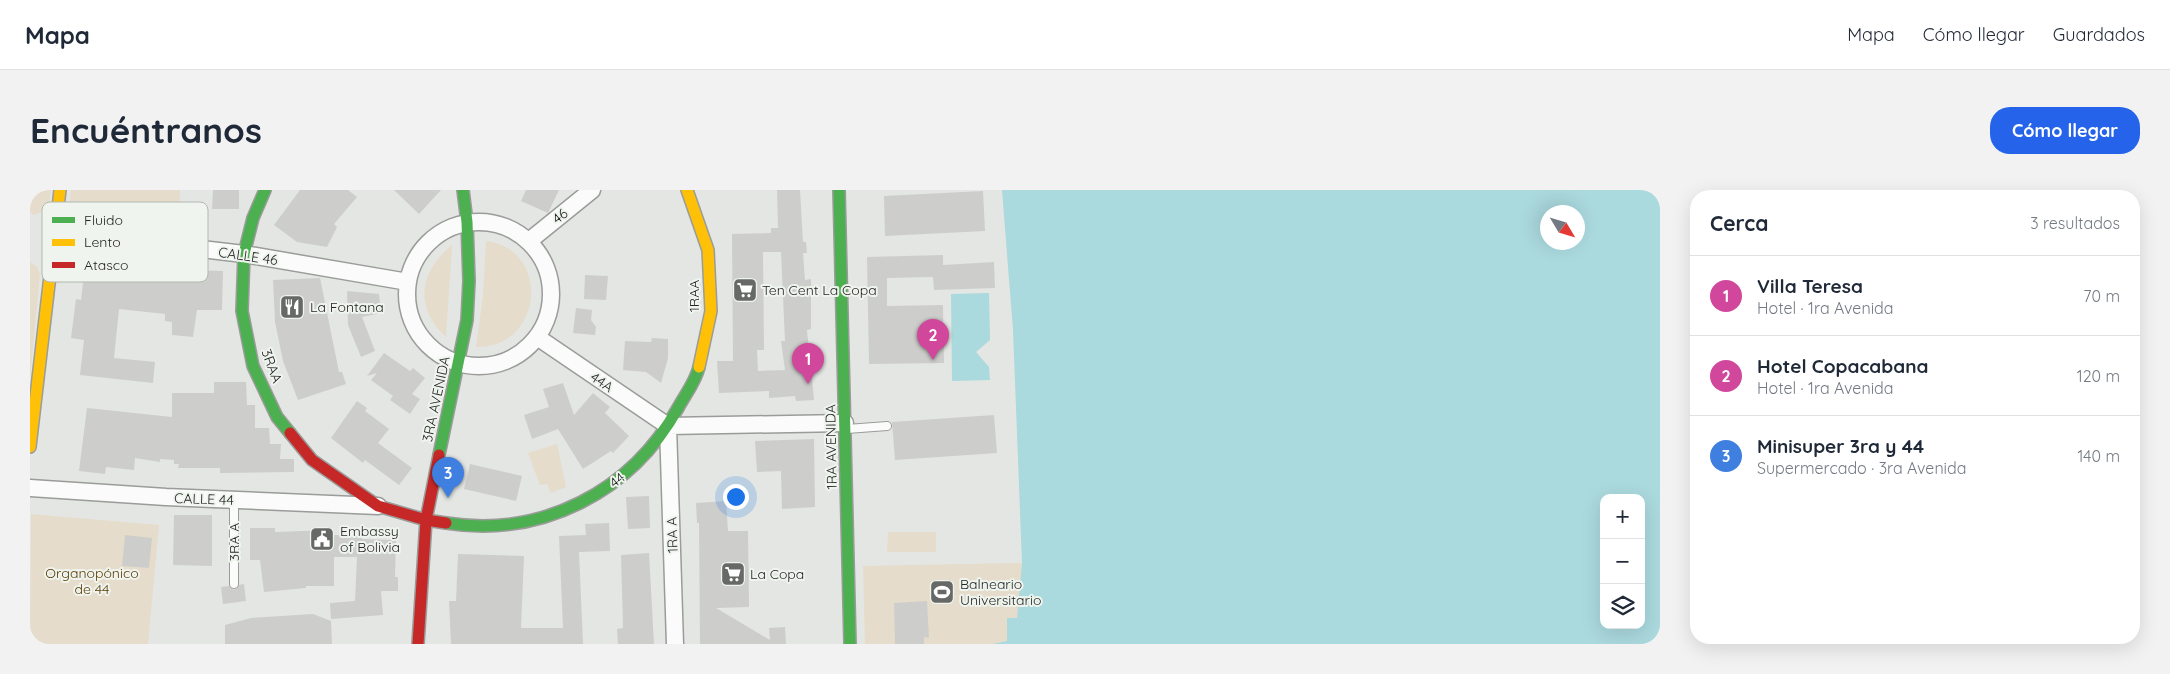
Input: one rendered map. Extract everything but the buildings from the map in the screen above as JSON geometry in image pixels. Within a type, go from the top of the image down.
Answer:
[{"type":"main road","name":"3RAA","points":[[265,190],[253,218],[244,254],[242,311],[253,366],[277,417],[312,460],[378,506]]},
{"type":"main road","name":"3RA AVENIDA","points":[[418,644],[426,520],[467,320],[469,281],[467,222],[463,190]]},
{"type":"main road","name":"1RAA","points":[[668,426],[698,372],[711,311],[708,250],[688,190]]},
{"type":"main road","name":"1RA AVENIDA","points":[[838,190],[850,644]]},
{"type":"main road","points":[[30,447],[50,282]]},
{"type":"main road","name":"44","points":[[378,506],[426,520],[471,527],[517,524],[562,512],[603,491],[639,462],[668,426]]},
{"type":"street","name":"46","points":[[529,241],[592,190]]},
{"type":"street","points":[[467,222],[497,224],[514,230],[529,241],[548,272],[551,291],[550,309],[544,327],[537,337],[519,355],[501,363],[482,367],[459,364],[445,359],[429,348],[417,332],[409,315],[406,296],[408,282],[416,259],[428,243],[443,232],[467,222]]},
{"type":"street","name":"CALLE 46","points":[[208,250],[244,254],[408,282]]},
{"type":"street","name":"44A","points":[[537,337],[668,426]]},
{"type":"street","points":[[668,426],[845,426]]},
{"type":"street","name":"1RA A","points":[[668,426],[675,644]]},
{"type":"street","name":"CALLE 44","points":[[30,488],[378,506]]},
{"type":"lane","points":[[845,426],[887,426]]},
{"type":"lane","name":"3RA A","points":[[234,500],[234,584]]},
{"type":"green space","points":[[30,190],[51,190],[50,202],[42,202],[42,211],[34,215],[30,212]]},
{"type":"green space","points":[[71,190],[180,190],[180,202],[70,202]]},
{"type":"green space","points":[[486,241],[507,248],[522,261],[530,279],[531,298],[526,316],[515,332],[498,343],[476,347],[483,296]]},
{"type":"green space","points":[[452,245],[446,337],[435,326],[429,314],[425,302],[425,290],[427,278],[433,266]]},
{"type":"green space","points":[[30,262],[37,267],[40,274],[30,378]]},
{"type":"green space","points":[[557,444],[566,487],[551,493],[547,484],[540,485],[528,453]]},
{"type":"green space","name":"Organopónico de 44","points":[[31,514],[159,525],[148,644],[30,644]]},
{"type":"green space","points":[[888,532],[936,532],[936,552],[887,552]]},
{"type":"green space","name":"Balneario Universitario","points":[[1022,563],[1017,618],[1048,644],[865,644],[863,566]]},
{"type":"water","points":[[1002,190],[1660,190],[1660,644],[993,644],[1007,641],[1007,618],[1017,618],[1022,563],[1013,330]]},
{"type":"water","points":[[989,293],[990,340],[976,352],[989,367],[990,380],[952,381],[951,294]]},
{"type":"traffic: fast","points":[[265,190],[253,218],[244,254],[242,311],[253,366],[277,417],[290,433]]},
{"type":"traffic: fast","points":[[439,455],[467,320],[469,281],[467,222],[463,190]]},
{"type":"traffic: fast","points":[[839,190],[850,644]]},
{"type":"traffic: fast","points":[[446,523],[482,526],[516,523],[549,515],[580,503],[609,485],[635,464],[658,438],[690,388],[699,367]]},
{"type":"traffic: slow","points":[[59,202],[60,190]]},
{"type":"traffic: slow","points":[[687,190],[708,250],[711,311],[699,367]]},
{"type":"traffic: slow","points":[[30,447],[49,282]]},
{"type":"traffic: jam","points":[[290,433],[312,460],[378,506],[426,520],[446,523]]},
{"type":"traffic: jam","points":[[418,644],[426,520],[439,455]]},
{"type":"place","name":"Ten Cent La Copa","points":[[745,290]]},
{"type":"place","name":"La Fontana","points":[[292,307]]},
{"type":"place","name":"Hotel Copacabana","points":[[933,360]]},
{"type":"place","name":"Villa Teresa","points":[[808,384]]},
{"type":"place","name":"Minisuper 3ra y 44","points":[[448,498]]},
{"type":"place","name":"Embassy of Bolivia","points":[[322,539]]},
{"type":"place","name":"La Copa","points":[[733,574]]},
{"type":"place","name":"Balneario Universitario","points":[[942,592]]}]
